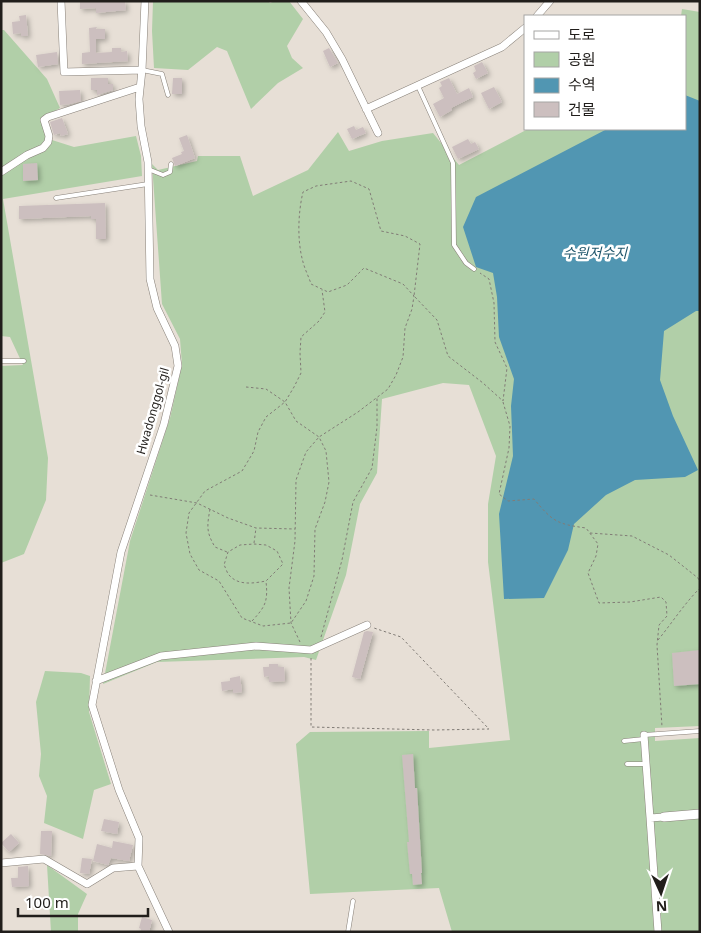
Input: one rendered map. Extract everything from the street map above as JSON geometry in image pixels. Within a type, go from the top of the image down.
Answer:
[{"type":"street","points":[[60,1],[64,72],[142,70]]},
{"type":"street","name":"Hwadonggol-gil","points":[[138,866],[140,838],[119,790],[92,706],[121,552],[164,424],[178,366],[175,346],[157,308],[150,279],[148,169],[138,99],[142,70],[145,1]]},
{"type":"street","points":[[301,1],[326,32],[342,59],[378,133]]},
{"type":"street","points":[[538,15],[550,1]]},
{"type":"street","points":[[366,108],[502,47],[524,29]]},
{"type":"street","points":[[1,172],[27,155],[43,148],[48,142],[49,136],[44,120],[48,117],[140,87]]},
{"type":"street","points":[[96,681],[161,656],[256,646],[311,649],[367,625]]},
{"type":"street","points":[[644,737],[658,932]]},
{"type":"street","points":[[650,818],[700,814]]},
{"type":"street","points":[[1,863],[44,860],[87,884],[114,868],[138,866],[169,932]]},
{"type":"lane","points":[[142,70],[162,74],[168,95]]},
{"type":"lane","points":[[418,86],[453,163],[454,245],[466,263],[474,269]]},
{"type":"lane","points":[[148,169],[163,175],[170,172],[171,164]]},
{"type":"lane","points":[[56,198],[148,184]]},
{"type":"lane","points":[[1,361],[24,361]]},
{"type":"lane","points":[[624,742],[662,733],[700,730]]},
{"type":"lane","points":[[627,764],[645,764]]},
{"type":"lane","points":[[348,932],[353,901]]},
{"type":"path","points":[[311,649],[291,623],[289,588],[296,529],[296,480],[306,452],[319,437],[358,412],[388,389],[396,375],[403,357],[405,328],[412,309],[414,296],[420,244],[405,236],[381,231],[370,189],[352,181],[316,186],[303,192],[299,209],[303,262],[311,284],[328,292],[348,285],[364,268],[403,284],[414,296],[437,320],[448,356],[503,401]]},
{"type":"path","points":[[474,269],[488,279],[494,303],[495,342],[507,368],[503,401],[510,426],[509,448],[499,494],[508,501],[534,499],[546,514],[562,524],[586,528],[590,532],[598,544],[596,556],[588,573],[599,603],[630,602],[661,597],[666,602],[667,616],[659,626],[658,640],[662,733]]},
{"type":"path","points":[[246,387],[266,389],[285,402],[296,421],[319,437],[326,451],[329,482],[325,502],[315,529],[314,576],[306,601],[291,623],[263,626],[242,618],[219,581],[200,570],[190,554],[186,533],[189,513],[205,491],[242,471],[254,451],[258,432],[266,417],[285,402],[301,373],[300,353],[302,337],[319,322],[325,312],[322,289]]},
{"type":"path","points":[[367,625],[401,636],[489,729],[434,730],[311,727],[311,649],[342,560],[353,502],[372,468],[377,426],[377,397]]},
{"type":"path","points":[[140,493],[197,503],[228,518],[256,528],[296,529]]},
{"type":"path","points":[[210,509],[207,526],[209,537],[215,547],[228,552]]},
{"type":"path","points":[[254,544],[256,528]]},
{"type":"path","points":[[590,532],[632,536],[668,555],[698,578],[700,583]]},
{"type":"path","points":[[254,544],[266,545],[277,551],[282,564],[266,581],[251,584],[240,582],[230,576],[224,565],[228,552],[240,545],[254,544]]},
{"type":"path","points":[[252,622],[263,608],[268,596],[266,581]]},
{"type":"path","points":[[658,640],[700,588]]},
{"type":"green space","points":[[153,1],[268,1],[270,3],[289,1],[303,19],[287,46],[292,58],[303,68],[278,83],[251,109],[227,51],[217,47],[188,70],[154,68]]},
{"type":"green space","points":[[682,9],[700,12],[700,726],[655,728],[655,741],[700,738],[700,932],[452,932],[439,888],[310,894],[296,744],[310,732],[429,731],[429,748],[510,740],[488,562],[488,504],[496,456],[469,385],[443,383],[382,399],[377,473],[360,504],[346,575],[316,660],[304,657],[157,662],[103,684],[130,541],[170,418],[182,365],[180,339],[162,304],[152,164],[158,170],[197,161],[198,156],[240,156],[253,196],[308,170],[338,132],[349,151],[382,141],[433,133],[459,165],[526,130],[686,130],[686,15],[681,15]]},
{"type":"green space","points":[[1,30],[4,30],[47,79],[60,108],[41,119],[52,140],[74,147],[136,136],[141,156],[142,176],[3,199],[48,458],[46,500],[24,554],[1,563],[1,366],[23,365],[10,337],[1,336]]},
{"type":"green space","points":[[45,671],[81,673],[90,676],[89,712],[111,784],[94,790],[83,839],[44,823],[47,796],[39,776],[41,754],[36,702]]},
{"type":"green space","points":[[47,865],[87,894],[78,914],[78,932],[51,932]]},
{"type":"water","name":"수원저수지","points":[[686,95],[700,101],[700,311],[696,311],[664,331],[660,380],[673,416],[698,470],[685,477],[635,480],[606,495],[574,524],[568,550],[544,598],[504,599],[499,514],[513,456],[511,406],[514,379],[499,337],[497,297],[493,273],[476,267],[463,227],[476,197],[605,130],[686,130]]},
{"type":"building","points":[[80,1],[125,1],[126,10],[96,13],[96,8],[80,9]]},
{"type":"building","points":[[26,15],[28,36],[21,36],[21,33],[13,34],[12,22],[20,21],[19,16]]},
{"type":"building","points":[[97,27],[96,29],[105,29],[105,39],[96,39],[96,53],[112,52],[112,48],[121,48],[121,52],[127,51],[128,61],[82,64],[82,53],[90,52],[89,28]]},
{"type":"building","points":[[329,48],[338,63],[330,67],[323,51]]},
{"type":"building","points":[[57,52],[58,64],[38,67],[36,55]]},
{"type":"building","points":[[482,62],[488,73],[476,79],[473,73],[476,71],[474,66]]},
{"type":"building","points":[[91,78],[108,78],[108,84],[113,84],[113,90],[97,95],[97,90],[91,90]]},
{"type":"building","points":[[173,78],[182,78],[182,94],[172,94]]},
{"type":"building","points":[[449,78],[457,94],[469,88],[473,97],[451,108],[452,110],[440,117],[433,104],[444,98],[439,88],[442,86],[440,82]]},
{"type":"building","points":[[494,87],[502,102],[489,109],[481,93]]},
{"type":"building","points":[[80,90],[81,101],[60,105],[59,91]]},
{"type":"building","points":[[62,118],[68,134],[61,136],[60,133],[54,135],[50,122]]},
{"type":"building","points":[[354,126],[356,130],[363,127],[366,133],[352,139],[347,129]]},
{"type":"building","points":[[187,135],[195,158],[175,166],[172,158],[182,154],[181,152],[184,151],[179,138]]},
{"type":"building","points":[[468,139],[471,144],[475,142],[479,149],[458,159],[452,147]]},
{"type":"building","points":[[37,163],[38,180],[23,181],[23,164]]},
{"type":"building","points":[[105,203],[106,239],[96,239],[96,219],[91,219],[91,216],[19,219],[19,206]]},
{"type":"building","points":[[364,632],[373,632],[360,679],[352,677]]},
{"type":"building","points":[[700,650],[700,684],[674,686],[672,653]]},
{"type":"building","points":[[269,664],[278,664],[278,667],[284,667],[285,681],[269,682],[269,676],[264,677],[263,667],[269,667]]},
{"type":"building","points":[[240,676],[242,692],[233,693],[233,689],[222,691],[221,682],[230,681],[230,678]]},
{"type":"building","points":[[413,754],[415,788],[417,788],[422,884],[413,885],[407,842],[409,842],[402,755]]},
{"type":"building","points":[[104,819],[119,822],[117,834],[101,831]]},
{"type":"building","points":[[41,831],[52,831],[51,856],[40,854]]},
{"type":"building","points":[[11,834],[19,843],[9,852],[1,843]]},
{"type":"building","points":[[113,841],[133,845],[129,861],[111,858],[108,865],[93,861],[97,844],[112,848]]},
{"type":"building","points":[[82,858],[92,859],[89,874],[80,873]]},
{"type":"building","points":[[28,866],[29,886],[12,887],[11,878],[18,878],[18,867]]},
{"type":"building","points":[[142,917],[152,920],[149,932],[140,932],[141,929],[139,928]]}]
